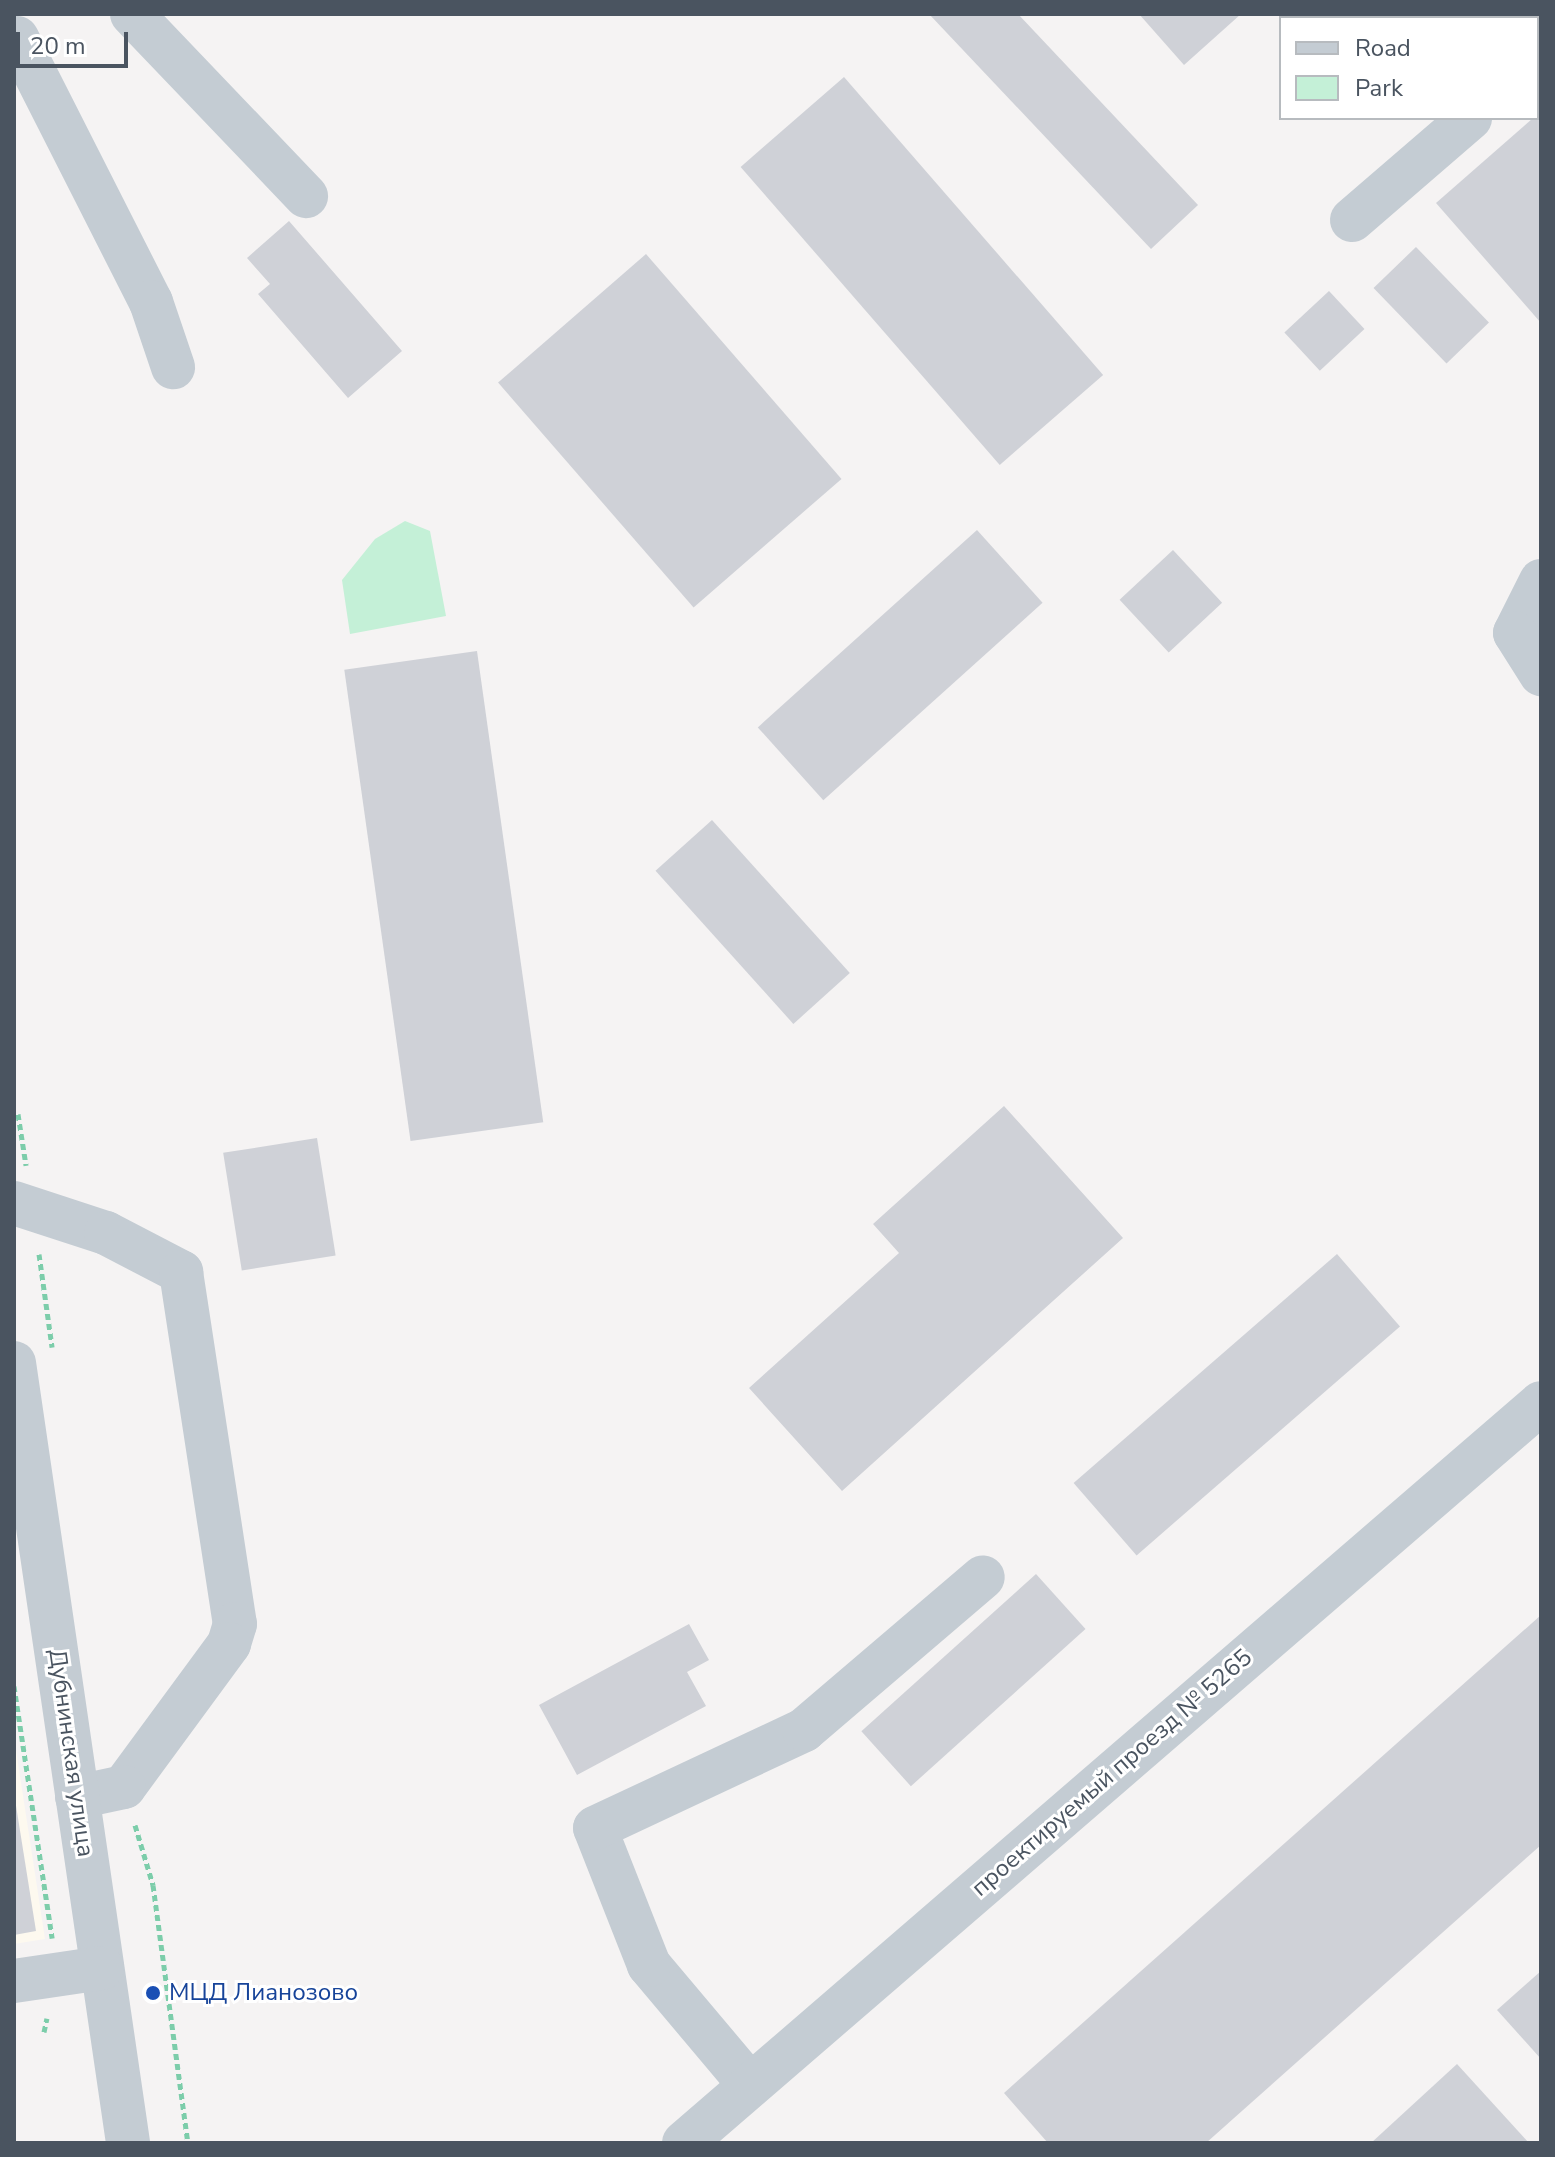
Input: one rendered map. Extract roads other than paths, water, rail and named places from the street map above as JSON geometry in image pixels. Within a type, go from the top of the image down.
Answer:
[{"type":"street","points":[[132,14],[306,196]]},
{"type":"street","points":[[23,31],[151,302],[173,367]]},
{"type":"street","points":[[1352,220],[1468,120]]},
{"type":"street","points":[[1541,581],[1515,633],[1541,674]]},
{"type":"street","points":[[23,1206],[106,1233],[181,1272],[235,1624],[229,1644],[124,1787],[77,1797]]},
{"type":"street","name":"Дубнинская улица","points":[[35,1365],[77,1797],[128,2143]]},
{"type":"street","name":"проектируемый проезд № 5265","points":[[684,2143],[1541,1403]]},
{"type":"street","points":[[750,2085],[649,1965],[595,1828],[804,1730],[983,1577]]},
{"type":"street","points":[[14,1981],[102,1968]]},
{"type":"place","name":"МЦД Лианозово","points":[[153,1993]]}]
